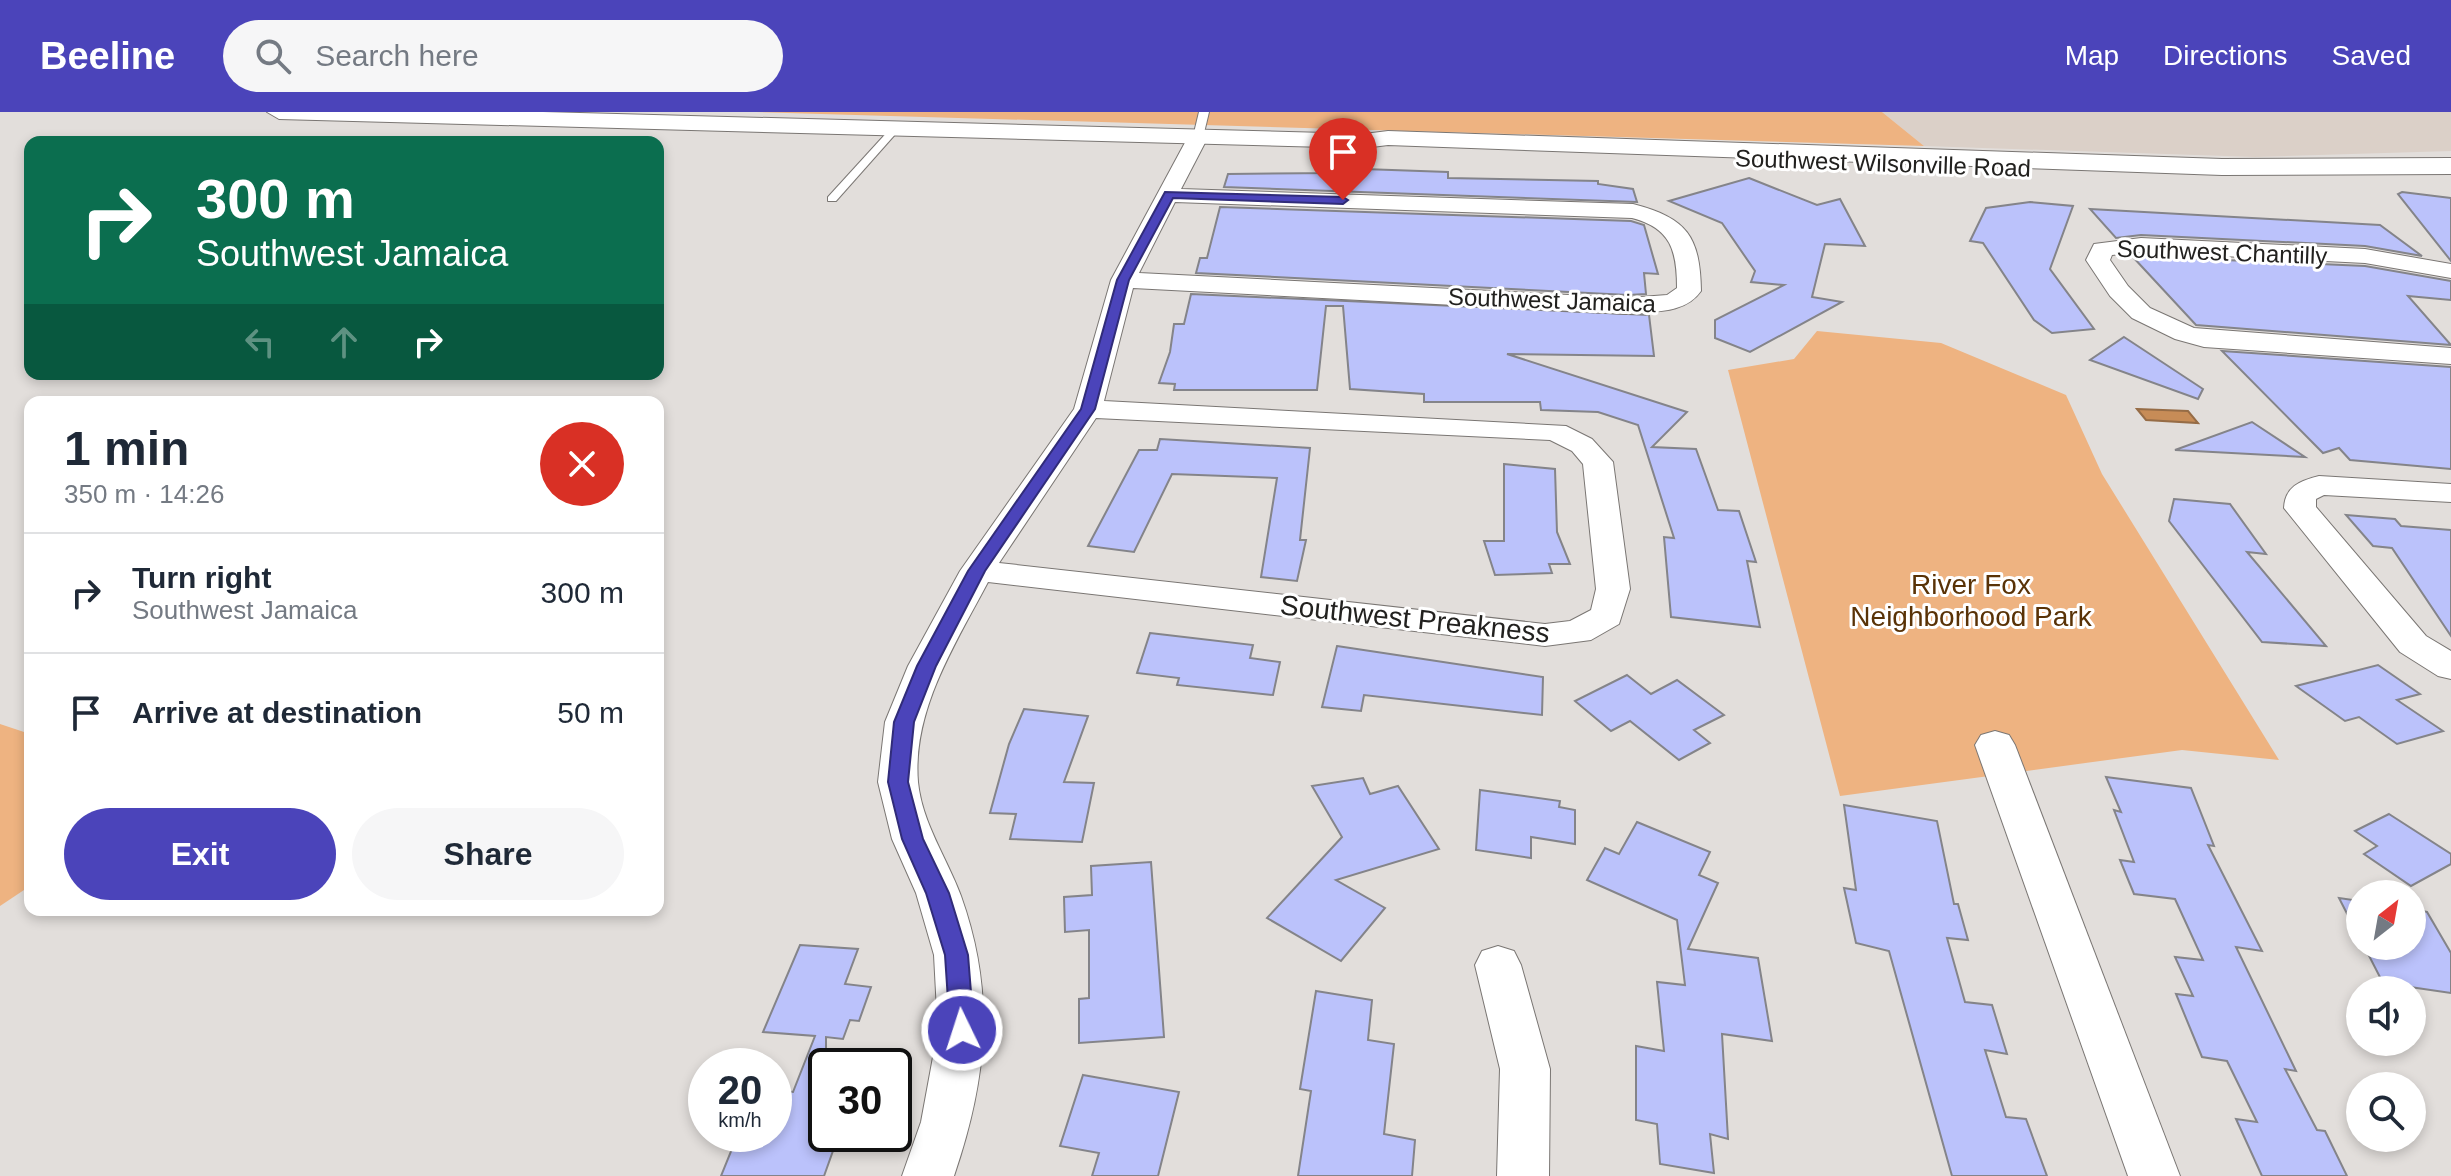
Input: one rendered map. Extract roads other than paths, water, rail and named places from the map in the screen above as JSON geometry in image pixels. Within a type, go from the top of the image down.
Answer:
[{"type":"main road","name":"Southwest Wilsonville Road","points":[[279,112],[894,130],[1201,124],[1387,146],[2246,175],[2372,175],[2402,168],[2451,166]]},
{"type":"street","points":[[928,1176],[947,1122],[962,1030],[957,955],[938,893],[913,839],[898,782],[904,722],[926,666],[977,571],[1088,409],[1123,280],[1169,195],[1201,124]]},
{"type":"street","name":"Southwest Jamaica","points":[[1123,280],[1628,306],[1674,302],[1689,291],[1680,233],[1671,223],[1633,211],[1169,195]]},
{"type":"street","name":"Southwest Chantilly","points":[[2451,271],[2365,256],[2141,245],[2102,249],[2098,260],[2133,309],[2150,322],[2175,332],[2204,339],[2451,356]]},
{"type":"street","name":"Southwest Preakness","points":[[977,571],[1545,635],[1578,632],[1607,616],[1613,589],[1598,462],[1582,445],[1556,432],[1088,409]]},
{"type":"street","points":[[2451,493],[2319,485],[2300,495],[2300,508],[2413,644],[2451,667]]},
{"type":"street","points":[[1995,745],[2154,1176]]},
{"type":"street","points":[[1498,965],[1525,1069],[1523,1176]]},
{"type":"lane","points":[[832,199],[894,130]]},
{"type":"park label","name":"River Fox Neighborhood Park","points":[[1971,600]]}]
